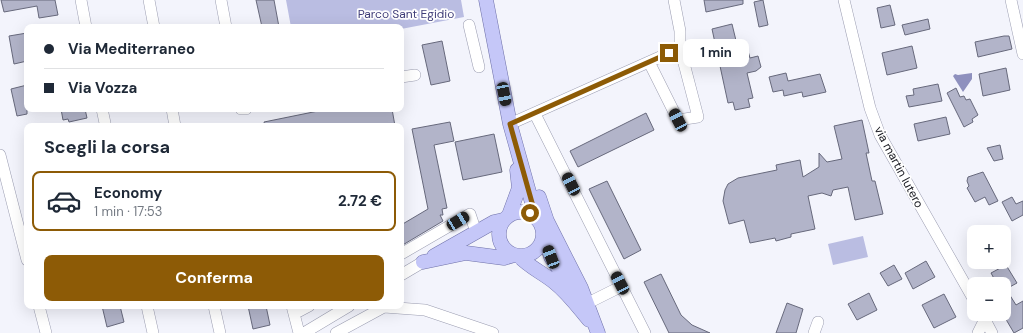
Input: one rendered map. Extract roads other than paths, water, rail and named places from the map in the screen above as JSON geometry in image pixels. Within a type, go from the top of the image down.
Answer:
[{"type":"main road","points":[[486,0],[510,124],[536,217],[542,227],[551,257],[574,291],[597,330]]},
{"type":"main road","points":[[515,142],[519,188],[506,218],[500,226],[499,240],[507,252],[516,256],[553,281],[568,294],[597,330]]},
{"type":"main road","points":[[515,142],[529,165],[547,221],[581,288],[597,330]]},
{"type":"main road","points":[[423,262],[494,222],[523,212],[536,217]]},
{"type":"main road","points":[[423,262],[466,254],[504,258],[533,252],[539,247],[543,233]]},
{"type":"street","points":[[81,0],[85,24]]},
{"type":"street","points":[[149,0],[153,24]]},
{"type":"street","points":[[221,0],[225,24]]},
{"type":"street","points":[[648,62],[678,120],[698,117],[680,48],[680,31],[674,0]]},
{"type":"street","name":"via martin lutero","points":[[844,0],[870,108],[880,135],[967,288]]},
{"type":"street","points":[[1011,0],[1023,54]]},
{"type":"street","points":[[469,25],[479,67]]},
{"type":"street","points":[[510,124],[680,48]]},
{"type":"street","points":[[404,77],[415,75]]},
{"type":"street","points":[[103,112],[105,123]]},
{"type":"street","points":[[173,112],[174,123]]},
{"type":"street","points":[[535,114],[622,286],[644,333]]},
{"type":"street","points":[[0,155],[24,248]]},
{"type":"street","points":[[404,252],[470,214],[476,232]]},
{"type":"street","points":[[404,273],[423,262]]},
{"type":"street","points":[[586,304],[622,286]]},
{"type":"street","points":[[404,308],[425,310],[493,333]]},
{"type":"street","points":[[40,309],[46,333]]},
{"type":"street","points":[[148,309],[153,333]]},
{"type":"street","points":[[215,309],[220,333]]},
{"type":"street","points":[[304,333],[344,309]]},
{"type":"street","points":[[336,333],[380,309]]},
{"type":"street","points":[[293,310],[299,333]]},
{"type":"street","points":[[978,333],[982,321]]},
{"type":"street","points":[[985,321],[992,333]]},
{"type":"street","points":[[814,333],[818,322]]},
{"type":"park label","name":"Parco Sant Egidio","points":[[406,14]]}]
